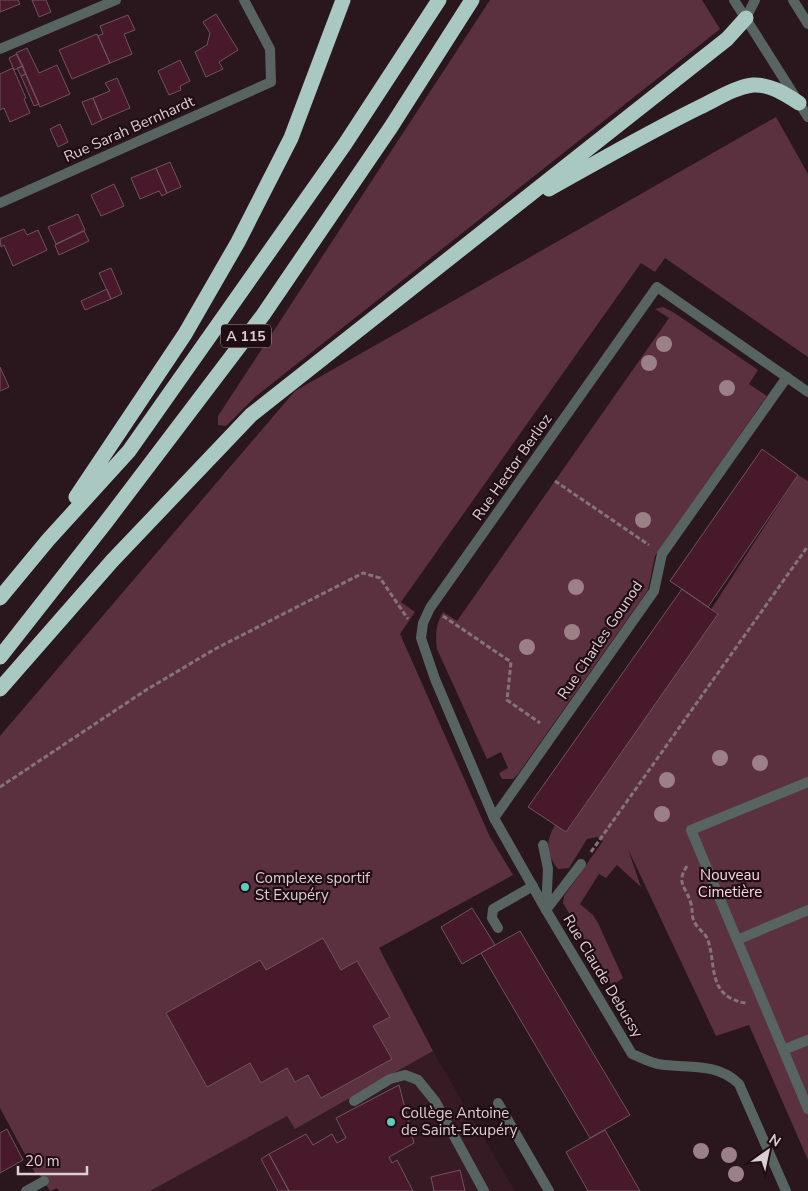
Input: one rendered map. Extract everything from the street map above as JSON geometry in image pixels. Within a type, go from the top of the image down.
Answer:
[{"type":"highway","points":[[48,540],[186,334],[238,242],[290,138],[343,0]]},
{"type":"highway","name":"A 115","points":[[0,598],[48,540],[129,451],[345,144],[439,0]]},
{"type":"highway","name":"A 115","points":[[0,657],[106,522],[262,315],[391,127],[472,0]]},
{"type":"highway","points":[[0,690],[112,561],[251,414],[727,39],[746,18]]},
{"type":"highway","points":[[511,210],[668,122],[728,93],[755,85],[765,86],[799,103]]},
{"type":"street","points":[[0,50],[116,0]]},
{"type":"street","name":"Rue Sarah Bernhardt","points":[[0,203],[270,82],[270,49],[244,0]]},
{"type":"street","points":[[734,0],[808,118]]},
{"type":"street","points":[[746,18],[755,0]]},
{"type":"street","points":[[793,0],[808,24]]},
{"type":"street","name":"Rue Hector Berlioz","points":[[421,638],[423,623],[430,608],[657,287],[787,377]]},
{"type":"street","points":[[787,377],[808,392]]},
{"type":"street","name":"Rue Charles Gounod","points":[[494,818],[654,591],[662,554],[787,377]]},
{"type":"street","points":[[421,638],[435,679],[494,818]]},
{"type":"street","points":[[807,786],[691,830],[808,1109]]},
{"type":"street","name":"Rue Claude Debussy","points":[[494,818],[546,910],[632,1054],[657,1064],[696,1066],[729,1074],[739,1084],[786,1191]]},
{"type":"street","points":[[543,845],[548,869],[546,910]]},
{"type":"street","points":[[546,910],[581,864]]},
{"type":"street","points":[[498,928],[492,918],[493,908],[533,886]]},
{"type":"street","points":[[737,940],[808,910]]},
{"type":"street","points":[[783,1050],[808,1040]]},
{"type":"street","points":[[354,1101],[390,1079],[405,1075],[418,1080],[435,1100],[484,1191]]},
{"type":"street","points":[[498,1103],[549,1191]]},
{"type":"street","points":[[26,1191],[44,1181]]},
{"type":"path","points":[[555,481],[662,554]]},
{"type":"path","points":[[581,864],[808,546]]},
{"type":"path","points":[[0,787],[146,690],[215,649],[363,573],[380,578],[421,638]]},
{"type":"path","points":[[430,608],[511,662],[506,700],[554,733]]},
{"type":"path","points":[[702,855],[688,865],[682,873],[681,882],[692,904],[692,916],[695,925],[707,937],[716,982],[725,996],[742,1003],[753,1004],[762,1001]]},
{"type":"shaded area","name":"Collège Antoine de Saint-Exupéry","points":[[433,1051],[515,1191],[150,1191],[287,1115],[295,1129]]},
{"type":"green space","points":[[490,0],[702,0],[720,29],[255,397],[226,426],[218,425],[218,416]]},
{"type":"green space","points":[[776,117],[808,174],[808,357],[665,258],[655,272],[641,263],[401,602],[415,612],[400,634],[490,837],[513,875],[379,948],[433,1051],[295,1129],[287,1116],[150,1191],[59,1191],[57,1188],[50,1191],[39,1174],[36,1175],[0,1108],[0,736],[295,391]]},
{"type":"green space","points":[[663,307],[758,370],[749,384],[767,396],[655,556],[648,590],[518,774],[513,779],[502,779],[499,773],[508,768],[501,752],[487,759],[437,649],[437,626],[443,612],[457,621],[669,318],[655,309]]},
{"type":"green space","name":"Nouveau Cimetière","points":[[798,475],[808,481],[808,1160],[749,1025],[716,1036],[628,849],[641,887],[617,865],[606,878],[599,874],[580,904],[593,915],[598,923],[623,978],[612,986],[563,903],[564,896],[603,841],[597,837],[587,839],[569,868],[558,869],[551,858],[548,848],[548,842],[555,825],[566,832],[575,820]]},
{"type":"building","points":[[0,0],[18,0],[20,4],[0,12]]},
{"type":"building","points":[[32,0],[46,0],[51,12],[39,17]]},
{"type":"building","points":[[216,14],[238,50],[219,62],[223,69],[206,77],[195,52],[207,45],[210,33],[203,22]]},
{"type":"building","points":[[128,15],[135,30],[124,34],[132,54],[110,63],[98,36],[103,34],[100,26]]},
{"type":"building","points":[[97,34],[110,63],[72,79],[59,50]]},
{"type":"building","points":[[27,48],[39,73],[57,65],[70,94],[40,107],[16,53]]},
{"type":"building","points":[[17,54],[23,66],[14,70],[9,58]]},
{"type":"building","points":[[180,60],[190,81],[180,86],[181,90],[169,95],[158,71]]},
{"type":"building","points":[[23,66],[26,74],[21,76],[17,68]]},
{"type":"building","points":[[13,68],[26,98],[24,99],[30,113],[10,122],[4,108],[0,110],[0,74]]},
{"type":"building","points":[[26,74],[39,104],[34,106],[21,76]]},
{"type":"building","points":[[117,78],[130,108],[102,120],[93,98],[110,91],[105,83]]},
{"type":"building","points":[[93,98],[102,120],[92,125],[82,102]]},
{"type":"building","points":[[60,124],[68,142],[58,147],[50,129]]},
{"type":"building","points":[[170,162],[181,187],[167,193],[156,168]]},
{"type":"building","points":[[156,168],[167,193],[162,196],[159,191],[140,199],[131,178]]},
{"type":"building","points":[[114,184],[124,206],[101,216],[91,195]]},
{"type":"building","points":[[78,214],[85,230],[56,244],[48,227]]},
{"type":"building","points":[[24,229],[27,235],[38,230],[47,250],[13,266],[4,245],[1,247],[0,239]]},
{"type":"building","points":[[84,231],[89,241],[59,255],[55,245]]},
{"type":"building","points":[[111,268],[122,294],[111,299],[99,273]]},
{"type":"building","points":[[107,289],[111,299],[85,310],[81,301]]},
{"type":"building","points":[[0,367],[9,387],[0,391]]},
{"type":"building","points":[[762,449],[798,475],[708,607],[670,581]]},
{"type":"building","points":[[682,589],[718,614],[566,832],[528,807]]},
{"type":"building","points":[[472,908],[495,945],[462,964],[441,927]]},
{"type":"building","points":[[520,931],[630,1115],[590,1138],[481,953]]},
{"type":"building","points":[[323,938],[341,970],[357,961],[390,1017],[373,1026],[392,1059],[321,1098],[308,1075],[295,1082],[287,1068],[261,1083],[250,1063],[207,1087],[166,1013],[260,960],[266,970]]},
{"type":"building","points":[[399,1085],[414,1143],[389,1157],[392,1163],[397,1160],[413,1191],[289,1191],[269,1154],[306,1134],[313,1145],[332,1134],[337,1143],[346,1138],[336,1118]]},
{"type":"building","points":[[7,1129],[23,1160],[0,1173],[0,1133]]},
{"type":"building","points":[[605,1130],[640,1191],[588,1191],[566,1152]]},
{"type":"building","points":[[269,1154],[289,1191],[278,1191],[261,1159]]},
{"type":"building","points":[[460,1170],[465,1191],[434,1191],[431,1177]]},
{"type":"place","name":"Complexe sportif St Exupéry","points":[[245,887]]},
{"type":"place","name":"Collège Antoine de Saint-Exupéry","points":[[391,1122]]}]
